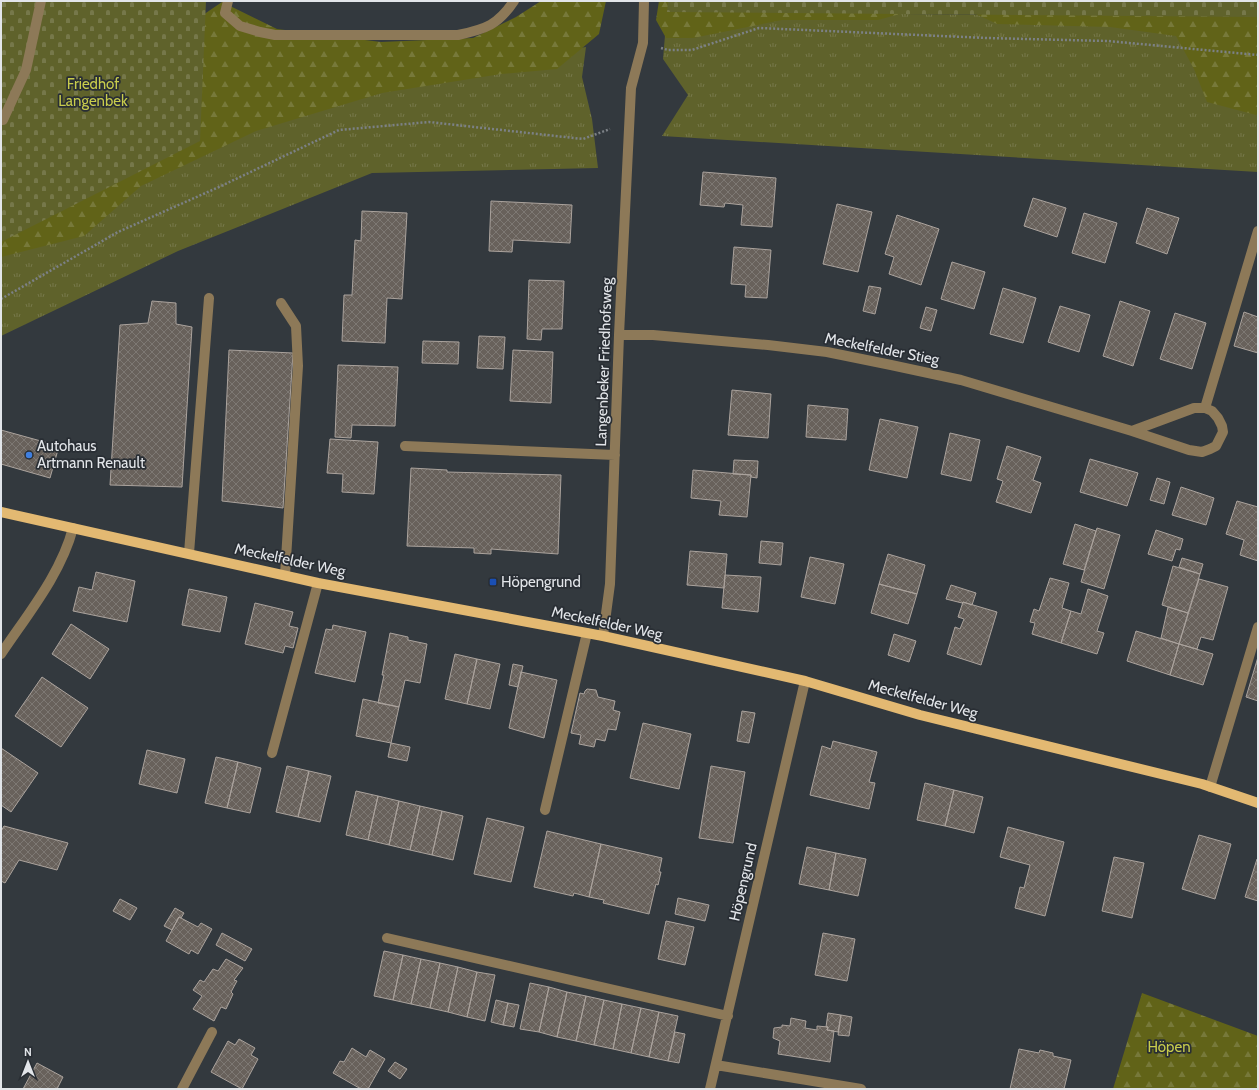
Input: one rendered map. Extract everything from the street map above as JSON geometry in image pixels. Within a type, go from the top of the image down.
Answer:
[{"type":"main road","name":"Meckelfelder Weg","points":[[1,512],[318,583],[603,636],[805,681],[920,715],[1206,786],[1258,803]]},
{"type":"street","points":[[1,120],[3,120],[26,70],[41,1]]},
{"type":"street","points":[[228,1],[225,13],[240,26],[275,35],[458,35],[480,30],[494,23],[507,12],[514,1]]},
{"type":"street","name":"Langenbeker Friedhofsweg","points":[[603,636],[610,584],[619,335],[631,88],[643,44],[644,1]]},
{"type":"street","points":[[1132,431],[1194,408],[1205,408],[1258,231]]},
{"type":"street","points":[[189,553],[209,298]]},
{"type":"street","points":[[281,303],[296,326],[298,366],[285,575]]},
{"type":"street","name":"Meckelfelder Stieg","points":[[619,335],[660,335],[826,352],[961,380],[1132,431],[1189,450],[1202,452],[1216,446],[1220,440],[1222,432],[1222,426],[1218,418],[1212,411],[1205,408]]},
{"type":"street","points":[[405,446],[615,455]]},
{"type":"street","points":[[1,654],[53,575],[69,545],[73,528]]},
{"type":"street","points":[[272,753],[318,583]]},
{"type":"street","points":[[1206,786],[1258,627]]},
{"type":"street","points":[[545,810],[587,633]]},
{"type":"street","name":"Höpengrund","points":[[710,1089],[805,681]]},
{"type":"street","points":[[387,938],[728,1016]]},
{"type":"street","points":[[182,1089],[212,1032]]},
{"type":"street","points":[[716,1065],[861,1089]]},
{"type":"path","points":[[643,44],[668,50],[692,50],[759,28],[987,38],[1108,41],[1258,55]]},
{"type":"path","points":[[1,299],[118,232],[219,187],[339,130],[428,122],[583,139],[630,123]]},
{"type":"green space","name":"Friedhof Langenbek","points":[[1,1],[206,1],[200,141],[1,242]]},
{"type":"green space","points":[[541,1],[606,1],[599,34],[557,69],[501,74],[382,93],[256,131],[141,186],[84,236],[1,257],[1,212],[172,36],[222,2],[277,29],[381,42],[473,38],[516,17]]},
{"type":"green space","points":[[659,1],[947,1],[878,20],[782,20],[693,38],[666,38],[656,20]]},
{"type":"green space","points":[[668,1],[1258,1],[1258,17],[667,12]]},
{"type":"green space","points":[[948,1],[1258,1],[1258,113],[1256,115],[1207,102],[1194,69],[1176,36],[1110,27],[997,24]]},
{"type":"green space","points":[[667,12],[1258,17],[1258,172],[662,136],[688,95],[663,59]]},
{"type":"green space","points":[[586,47],[582,77],[592,119],[598,168],[372,173],[178,251],[1,336],[1,242],[346,83]]},
{"type":"green space","name":"Höpen","points":[[1142,993],[1258,1036],[1258,1089],[1113,1089]]},
{"type":"building","points":[[703,172],[776,178],[772,227],[741,225],[743,205],[725,203],[724,207],[700,205]]},
{"type":"building","points":[[1033,198],[1066,208],[1057,237],[1024,226]]},
{"type":"building","points":[[491,201],[572,205],[570,243],[513,240],[512,252],[489,251]]},
{"type":"building","points":[[837,204],[872,212],[858,272],[823,264]]},
{"type":"building","points":[[1147,208],[1179,218],[1167,254],[1136,243]]},
{"type":"building","points":[[362,211],[407,213],[402,299],[387,298],[385,343],[342,341],[344,295],[352,295],[355,240],[361,241]]},
{"type":"building","points":[[1084,213],[1117,223],[1105,263],[1072,253]]},
{"type":"building","points":[[897,215],[939,229],[921,285],[889,274],[894,257],[885,254]]},
{"type":"building","points":[[734,247],[771,250],[767,298],[745,297],[746,285],[731,284]]},
{"type":"building","points":[[952,262],[985,272],[974,309],[941,299]]},
{"type":"building","points":[[529,280],[564,281],[562,329],[542,329],[541,340],[527,339]]},
{"type":"building","points":[[869,286],[881,288],[875,314],[863,311]]},
{"type":"building","points":[[1003,288],[1036,298],[1023,343],[990,334]]},
{"type":"building","points":[[152,301],[176,303],[176,324],[192,327],[182,487],[110,485],[120,325],[148,323]]},
{"type":"building","points":[[1120,301],[1150,311],[1133,366],[1103,356]]},
{"type":"building","points":[[1060,306],[1090,315],[1079,352],[1048,342]]},
{"type":"building","points":[[926,307],[937,310],[931,331],[920,328]]},
{"type":"building","points":[[1244,312],[1258,317],[1258,353],[1234,346]]},
{"type":"building","points":[[1175,313],[1206,323],[1192,369],[1160,359]]},
{"type":"building","points":[[479,336],[505,337],[503,369],[477,368]]},
{"type":"building","points":[[423,341],[459,342],[458,364],[422,363]]},
{"type":"building","points":[[229,350],[293,353],[283,508],[222,501]]},
{"type":"building","points":[[513,350],[553,352],[551,403],[510,401]]},
{"type":"building","points":[[338,365],[398,367],[395,426],[352,425],[351,438],[335,437]]},
{"type":"building","points":[[732,390],[771,394],[768,438],[728,435]]},
{"type":"building","points":[[808,405],[848,409],[846,440],[806,437]]},
{"type":"building","points":[[880,419],[918,427],[907,478],[869,470]]},
{"type":"building","name":"Autohaus Artmann Renault","points":[[1,430],[59,446],[50,478],[1,464]]},
{"type":"building","points":[[950,433],[980,440],[971,481],[941,474]]},
{"type":"building","points":[[330,439],[378,442],[374,494],[342,492],[343,474],[327,473]]},
{"type":"building","points":[[1007,446],[1041,457],[1033,480],[1041,483],[1031,513],[996,502],[1003,481],[997,479]]},
{"type":"building","points":[[1090,459],[1138,473],[1127,506],[1080,492]]},
{"type":"building","points":[[734,460],[758,461],[757,478],[751,477],[751,475],[733,474]]},
{"type":"building","points":[[411,468],[447,470],[447,472],[561,475],[558,554],[491,549],[491,554],[474,553],[474,548],[407,546]]},
{"type":"building","points":[[693,470],[751,475],[747,517],[719,515],[721,501],[691,498]]},
{"type":"building","points":[[1157,478],[1170,482],[1164,504],[1150,500]]},
{"type":"building","points":[[1181,487],[1214,498],[1206,525],[1172,515]]},
{"type":"building","points":[[1237,501],[1258,507],[1258,561],[1240,555],[1244,540],[1226,534]]},
{"type":"building","points":[[1075,524],[1096,531],[1084,570],[1063,564]]},
{"type":"building","points":[[1097,528],[1120,535],[1104,589],[1081,582]]},
{"type":"building","points":[[1156,530],[1183,539],[1180,550],[1176,549],[1172,561],[1148,554]]},
{"type":"building","points":[[761,541],[783,543],[781,565],[759,563]]},
{"type":"building","points":[[690,551],[727,554],[724,588],[687,585]]},
{"type":"building","points":[[888,554],[925,565],[917,594],[879,584]]},
{"type":"building","points":[[810,557],[844,564],[835,604],[801,597]]},
{"type":"building","points":[[1182,558],[1203,564],[1200,574],[1179,567]]},
{"type":"building","points":[[1173,566],[1200,574],[1188,613],[1162,605]]},
{"type":"building","points":[[96,572],[135,581],[127,622],[73,611],[79,587],[92,590]]},
{"type":"building","points":[[725,575],[761,577],[758,612],[722,608]]},
{"type":"building","points":[[1050,578],[1069,583],[1062,608],[1071,611],[1061,643],[1032,634],[1035,623],[1030,622],[1034,609],[1039,611]]},
{"type":"building","points":[[1199,579],[1228,587],[1213,640],[1201,637],[1197,649],[1179,644]]},
{"type":"building","points":[[879,584],[917,594],[908,624],[871,613]]},
{"type":"building","points":[[951,585],[976,593],[972,605],[946,599]]},
{"type":"building","points":[[189,589],[227,597],[220,632],[182,625]]},
{"type":"building","points":[[1088,589],[1108,596],[1097,631],[1104,633],[1097,654],[1061,643],[1071,611],[1081,614]]},
{"type":"building","points":[[963,602],[997,612],[981,665],[947,654],[955,627],[960,629],[964,619],[958,617]]},
{"type":"building","points":[[255,603],[293,612],[289,626],[298,628],[293,648],[285,646],[283,653],[245,644]]},
{"type":"building","points":[[1168,607],[1188,613],[1179,644],[1161,638]]},
{"type":"building","points":[[71,624],[109,649],[90,679],[52,654]]},
{"type":"building","points":[[333,625],[366,632],[355,682],[315,673],[326,629],[332,630]]},
{"type":"building","points":[[1136,631],[1179,644],[1170,675],[1127,661]]},
{"type":"building","points":[[390,633],[408,637],[408,640],[427,644],[420,683],[405,680],[399,707],[378,703]]},
{"type":"building","points":[[894,634],[916,641],[909,662],[888,655]]},
{"type":"building","points":[[1179,644],[1213,654],[1203,685],[1170,675]]},
{"type":"building","points":[[455,654],[477,659],[467,704],[445,699]]},
{"type":"building","points":[[1258,657],[1258,701],[1246,697]]},
{"type":"building","points":[[477,659],[500,664],[490,709],[467,704]]},
{"type":"building","points":[[513,664],[523,666],[518,687],[509,685]]},
{"type":"building","points":[[521,672],[557,680],[544,738],[509,728]]},
{"type":"building","points":[[42,677],[88,708],[61,747],[15,716]]},
{"type":"building","points":[[587,689],[596,690],[598,697],[615,701],[613,710],[620,712],[616,730],[608,729],[605,741],[596,739],[594,747],[579,744],[581,735],[571,733],[580,693],[584,694]]},
{"type":"building","points":[[363,699],[399,707],[391,743],[356,736]]},
{"type":"building","points":[[742,711],[755,713],[749,743],[737,741]]},
{"type":"building","points":[[643,723],[691,734],[679,789],[630,778]]},
{"type":"building","points":[[833,741],[877,752],[869,782],[875,783],[869,809],[810,795],[822,746],[831,749]]},
{"type":"building","points":[[391,743],[410,747],[407,761],[388,757]]},
{"type":"building","points":[[1,748],[38,773],[11,812],[1,805]]},
{"type":"building","points":[[147,750],[185,759],[177,793],[139,784]]},
{"type":"building","points":[[216,757],[238,762],[227,808],[205,803]]},
{"type":"building","points":[[238,762],[261,768],[250,813],[227,808]]},
{"type":"building","points":[[287,766],[309,771],[298,817],[276,812]]},
{"type":"building","points":[[711,766],[745,772],[733,843],[699,838]]},
{"type":"building","points":[[309,771],[331,776],[320,822],[298,817]]},
{"type":"building","points":[[925,783],[954,790],[945,826],[917,820]]},
{"type":"building","points":[[954,790],[983,797],[974,833],[945,826]]},
{"type":"building","points":[[356,791],[378,796],[368,840],[346,835]]},
{"type":"building","points":[[378,796],[399,801],[389,845],[368,840]]},
{"type":"building","points":[[399,801],[420,806],[410,850],[389,845]]},
{"type":"building","points":[[420,806],[442,811],[432,855],[410,850]]},
{"type":"building","points":[[442,811],[463,816],[453,860],[432,855]]},
{"type":"building","points":[[487,818],[524,827],[511,882],[474,874]]},
{"type":"building","points":[[4,826],[68,843],[57,870],[19,860],[5,883],[1,881],[1,831]]},
{"type":"building","points":[[1008,827],[1064,842],[1045,916],[1015,908],[1020,887],[1024,888],[1030,865],[1000,857]]},
{"type":"building","points":[[547,831],[601,844],[589,897],[574,893],[573,896],[534,887]]},
{"type":"building","points":[[1199,835],[1231,844],[1215,899],[1182,889]]},
{"type":"building","points":[[601,844],[662,858],[658,885],[656,884],[649,914],[603,903],[604,900],[589,897]]},
{"type":"building","points":[[807,847],[836,853],[829,890],[799,884]]},
{"type":"building","points":[[836,853],[866,859],[858,896],[829,890]]},
{"type":"building","points":[[1114,857],[1144,863],[1132,918],[1102,911]]},
{"type":"building","points":[[1257,859],[1258,860],[1258,901],[1245,897]]},
{"type":"building","points":[[678,898],[709,905],[705,921],[675,914]]},
{"type":"building","points":[[120,899],[137,908],[130,920],[113,911]]},
{"type":"building","points":[[175,908],[184,913],[181,918],[179,917],[172,930],[164,926]]},
{"type":"building","points":[[179,917],[198,927],[201,923],[212,929],[198,954],[191,950],[189,954],[166,941]]},
{"type":"building","points":[[666,921],[694,927],[685,965],[658,959]]},
{"type":"building","points":[[222,933],[252,949],[245,961],[216,945]]},
{"type":"building","points":[[823,933],[855,939],[847,981],[815,975]]},
{"type":"building","points":[[384,951],[403,955],[393,1000],[374,996]]},
{"type":"building","points":[[403,955],[421,959],[411,1004],[393,1000]]},
{"type":"building","points":[[226,959],[243,968],[234,980],[237,981],[231,992],[233,994],[226,1009],[221,1007],[214,1021],[193,1009],[202,996],[193,990],[200,980],[204,982],[213,969],[218,971]]},
{"type":"building","points":[[421,959],[440,963],[430,1008],[411,1004]]},
{"type":"building","points":[[440,963],[458,967],[448,1012],[430,1008]]},
{"type":"building","points":[[458,967],[477,972],[467,1017],[448,1012]]},
{"type":"building","points":[[477,972],[495,975],[485,1021],[467,1017]]},
{"type":"building","points":[[530,983],[549,987],[539,1032],[520,1029]]},
{"type":"building","points":[[549,987],[567,992],[557,1037],[539,1032]]},
{"type":"building","points":[[567,992],[586,996],[576,1041],[557,1037]]},
{"type":"building","points":[[586,996],[604,1000],[594,1045],[576,1041]]},
{"type":"building","points":[[496,1000],[508,1003],[503,1025],[491,1022]]},
{"type":"building","points":[[604,1000],[622,1004],[613,1049],[594,1045]]},
{"type":"building","points":[[508,1003],[519,1005],[514,1027],[503,1025]]},
{"type":"building","points":[[622,1004],[641,1008],[631,1053],[613,1049]]},
{"type":"building","points":[[641,1008],[659,1012],[649,1057],[631,1053]]},
{"type":"building","points":[[659,1012],[678,1016],[668,1061],[649,1057]]},
{"type":"building","points":[[828,1013],[841,1015],[838,1032],[827,1030]]},
{"type":"building","points":[[841,1015],[852,1017],[849,1036],[838,1035]]},
{"type":"building","points":[[791,1018],[806,1021],[805,1028],[817,1030],[817,1026],[828,1027],[827,1030],[834,1031],[830,1062],[778,1054],[780,1041],[773,1038],[774,1028],[782,1027],[782,1025],[790,1026]]},
{"type":"building","points":[[675,1032],[685,1034],[679,1063],[668,1061]]},
{"type":"building","points":[[239,1039],[255,1048],[251,1055],[258,1059],[242,1089],[211,1072],[228,1041],[235,1045]]},
{"type":"building","points":[[352,1048],[366,1057],[370,1050],[385,1059],[368,1089],[361,1089],[333,1073],[340,1061],[344,1062]]},
{"type":"building","points":[[1019,1049],[1039,1053],[1040,1050],[1053,1053],[1053,1056],[1071,1060],[1064,1089],[1010,1089]]},
{"type":"building","points":[[395,1062],[407,1069],[400,1079],[388,1071]]},
{"type":"building","points":[[37,1063],[63,1077],[57,1089],[23,1089]]},
{"type":"place","name":"Autohaus Artmann Renault","points":[[29,455]]},
{"type":"place","name":"Höpengrund","points":[[493,582]]}]
